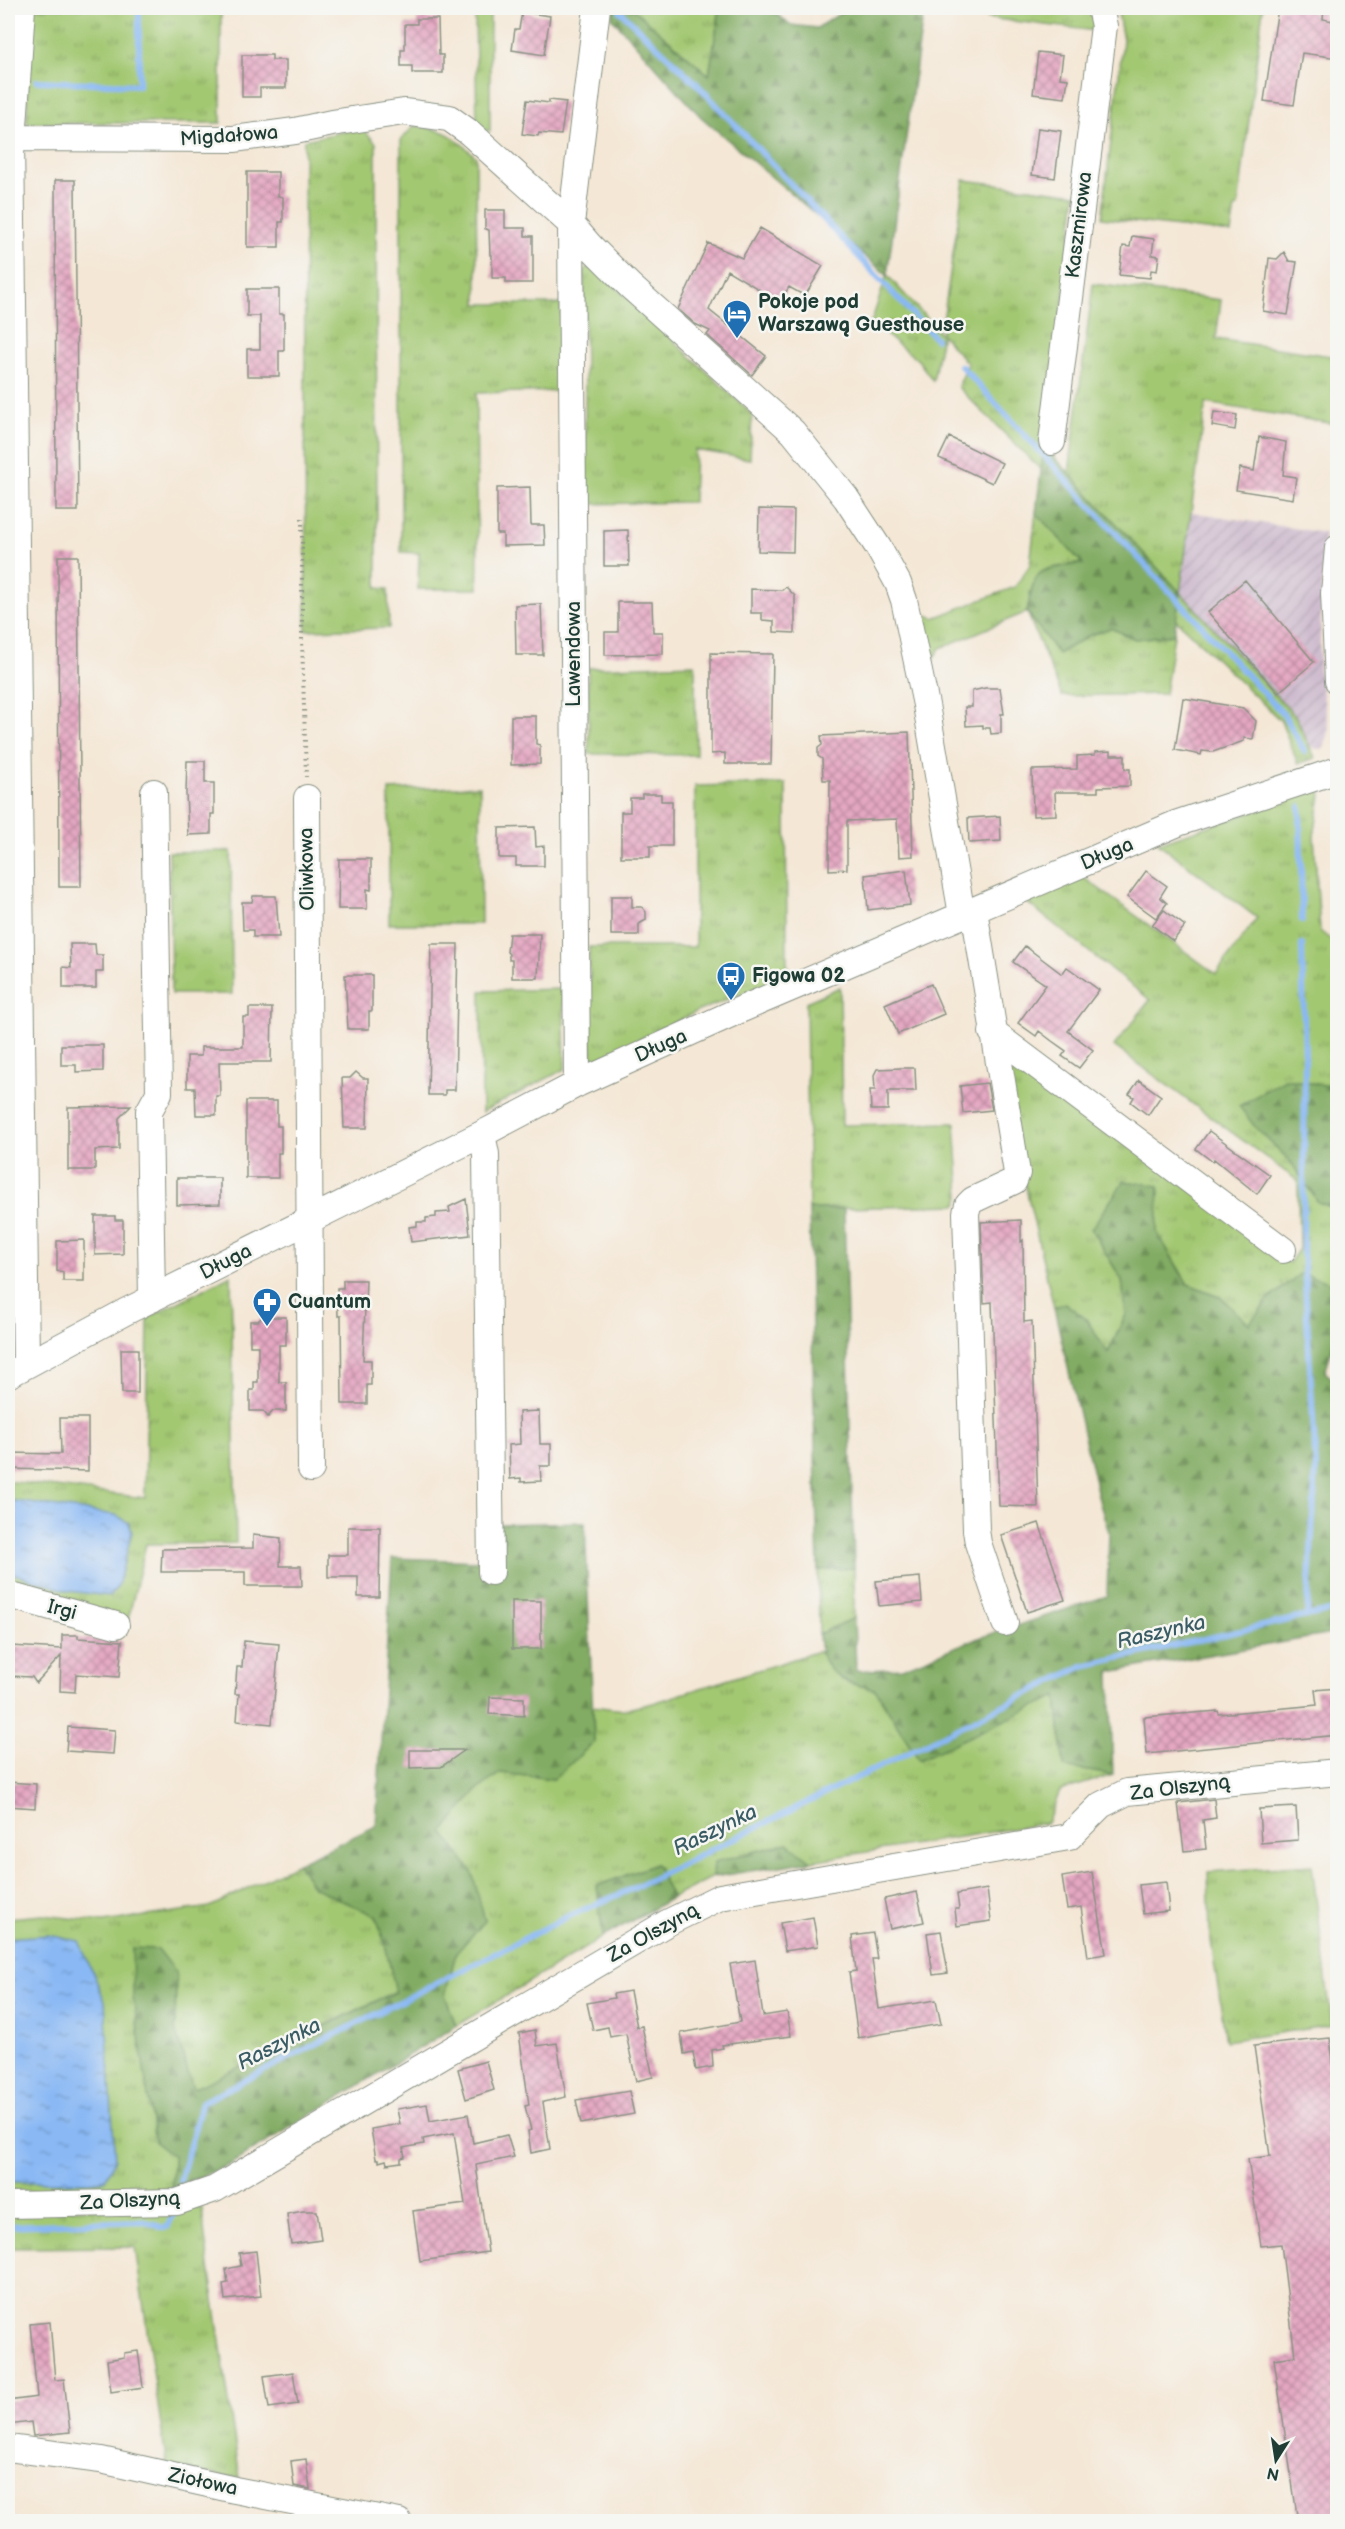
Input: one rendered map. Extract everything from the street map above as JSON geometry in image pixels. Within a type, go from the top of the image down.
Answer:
[{"type":"street","points":[[16,1369],[20,800],[12,772],[9,138],[14,126],[22,8]]},
{"type":"street","name":"Lawendowa","points":[[577,1084],[571,224],[597,8]]},
{"type":"street","name":"Kaszmirowa","points":[[1052,442],[1104,26],[1100,8]]},
{"type":"street","name":"Migdałowa","points":[[9,138],[234,139],[404,112],[449,118],[470,133],[571,224]]},
{"type":"street","points":[[571,224],[630,286],[793,432],[846,498],[878,547],[898,583],[904,600],[992,1032],[1017,1173],[1014,1181],[973,1200],[968,1205],[966,1213],[976,1530],[978,1543],[1005,1623]]},
{"type":"street","points":[[1338,548],[1334,593],[1338,681]]},
{"type":"street","name":"Długa","points":[[16,1369],[577,1084],[742,1009],[1178,823],[1338,770]]},
{"type":"street","points":[[152,1299],[149,1111],[159,1093],[154,792]]},
{"type":"street","name":"Oliwkowa","points":[[307,798],[311,1469]]},
{"type":"street","points":[[992,1032],[1283,1250]]},
{"type":"street","points":[[482,1134],[486,1154],[491,1572]]},
{"type":"street","name":"Irgi","points":[[8,1595],[116,1625]]},
{"type":"street","name":"Za Olszyną","points":[[8,2205],[177,2202],[215,2189],[667,1923],[720,1897],[1069,1837],[1101,1805],[1127,1792],[1338,1772]]},
{"type":"street","name":"Ziołowa","points":[[8,2448],[101,2460],[235,2490],[399,2522]]},
{"type":"path","name":"Oliwkowa","points":[[302,518],[302,638],[307,798]]},
{"type":"shaded area","points":[[1191,512],[1324,533],[1319,671],[1329,730],[1324,748],[1316,749],[1308,744],[1296,717],[1180,592]]},
{"type":"green space","points":[[29,8],[221,8],[221,123],[27,123]]},
{"type":"green space","points":[[475,8],[490,8],[490,131],[477,129]]},
{"type":"green space","points":[[614,8],[632,8],[709,75],[720,8],[769,8],[791,25],[817,28],[846,8],[924,8],[887,275],[701,117],[612,18]]},
{"type":"green space","points":[[632,8],[720,8],[709,75]]},
{"type":"green space","points":[[989,8],[1092,8],[1096,31],[987,18]]},
{"type":"green space","points":[[1117,8],[1263,8],[1238,207],[1235,208],[1231,233],[1102,218],[1123,40]]},
{"type":"green space","points":[[414,126],[448,134],[476,157],[477,304],[561,304],[564,391],[476,393],[478,589],[418,589],[419,553],[401,552],[401,140]]},
{"type":"green space","points":[[362,128],[376,143],[377,588],[388,589],[389,628],[306,630],[304,140]]},
{"type":"green space","points":[[964,180],[1076,194],[1042,471],[958,387],[968,364],[942,335],[933,381],[918,360],[871,323],[887,275],[941,334]]},
{"type":"green space","points":[[591,264],[752,414],[750,459],[695,450],[693,502],[586,504],[584,271]]},
{"type":"green space","points":[[1093,284],[1221,300],[1216,339],[1337,357],[1336,424],[1206,403],[1180,592],[1296,717],[1315,758],[1298,764],[1281,721],[1175,619],[1179,592],[1069,473]]},
{"type":"green space","points":[[1044,446],[1180,592],[1174,635],[1135,639],[1111,628],[1090,635],[1058,654],[1027,612],[1033,585],[1041,572],[1082,563],[1036,513]]},
{"type":"green space","points":[[1036,513],[1082,563],[1047,569],[1041,573],[1033,586],[1027,612],[940,648],[928,668],[919,612],[934,618],[1015,587],[1030,565]]},
{"type":"green space","points":[[1027,612],[1058,654],[1090,635],[1111,628],[1135,639],[1174,635],[1165,694],[1062,696]]},
{"type":"green space","points":[[695,664],[696,755],[589,754],[588,668]]},
{"type":"green space","points":[[786,784],[787,964],[791,974],[696,1012],[592,1062],[589,947],[695,947],[695,786]]},
{"type":"green space","points":[[480,786],[481,924],[389,924],[389,790]]},
{"type":"green space","points":[[1322,789],[1314,836],[1320,931],[1337,945],[1337,1087],[1285,1079],[1255,1127],[1290,1161],[1318,1202],[1337,1210],[1337,1285],[1300,1274],[1269,1299],[1249,1324],[1219,1296],[1188,1284],[1157,1232],[1159,1186],[1091,1229],[1122,1280],[1126,1315],[1107,1354],[1086,1319],[1065,1303],[1054,1308],[1021,1167],[999,1043],[1289,1263],[1299,1249],[1298,1181],[1114,1046],[1150,1000],[1025,901],[1083,877],[1216,974],[1257,918],[1158,843]]},
{"type":"green space","points":[[231,851],[232,994],[171,994],[169,852]]},
{"type":"green space","points":[[840,987],[842,1125],[955,1123],[960,1197],[957,1205],[809,1209],[806,1002]]},
{"type":"green space","points":[[563,989],[565,1069],[482,1112],[481,991]]},
{"type":"green space","points":[[1285,1079],[1337,1087],[1337,1210],[1318,1202],[1290,1161],[1255,1127],[1239,1106]]},
{"type":"green space","points":[[1124,1181],[1159,1186],[1157,1232],[1187,1284],[1219,1296],[1249,1324],[1269,1299],[1301,1273],[1337,1285],[1337,1332],[1325,1372],[1338,1384],[1337,1633],[1110,1672],[1113,1775],[1064,1767],[1057,1696],[919,1760],[875,1689],[842,1679],[828,1667],[820,1647],[819,1634],[854,1618],[856,1671],[902,1668],[973,1640],[1107,1596],[1109,1532],[1100,1504],[1054,1308],[1065,1303],[1086,1319],[1108,1353],[1126,1315],[1122,1280],[1091,1229]]},
{"type":"green space","points":[[809,1209],[844,1209],[854,1568],[818,1570]]},
{"type":"green space","points":[[231,1275],[236,1543],[146,1544],[128,1620],[8,1586],[8,1481],[145,1498],[148,1318]]},
{"type":"green space","points":[[585,1522],[594,1742],[554,1779],[500,1773],[476,1791],[443,1832],[472,1872],[485,1921],[456,1953],[445,1995],[456,2026],[229,2165],[172,2188],[173,2156],[155,2142],[133,1997],[132,1948],[158,1949],[176,1972],[175,2029],[193,2089],[396,1992],[376,1916],[313,1887],[298,1863],[376,1826],[392,1558],[481,1561],[499,1524]]},
{"type":"green space","points":[[854,1568],[854,1618],[819,1634],[818,1570]]},
{"type":"green space","points":[[819,1651],[835,1675],[855,1685],[875,1689],[1057,1696],[1064,1767],[1113,1775],[1060,1791],[1047,1823],[811,1861],[788,1843],[714,1862],[713,1877],[672,1898],[656,1864],[597,1886],[603,1937],[456,2026],[445,1995],[456,1953],[485,1920],[442,1832],[476,1791],[500,1773],[554,1779],[594,1742],[593,1706],[623,1710],[653,1703]]},
{"type":"green space","points":[[788,1843],[811,1861],[713,1877],[714,1862]]},
{"type":"green space","points":[[298,1863],[313,1887],[376,1916],[396,1991],[193,2090],[175,2029],[176,1972],[147,2084],[155,2142],[173,2156],[172,2188],[94,2193],[8,2191],[8,1918],[43,1915],[103,1922],[210,1907]]},
{"type":"green space","points":[[656,1864],[672,1898],[603,1937],[597,1886]]},
{"type":"green space","points":[[1312,1865],[1332,2025],[1226,2041],[1210,1934],[1208,1872]]},
{"type":"green space","points":[[202,2208],[240,2478],[167,2467],[135,2247],[8,2248],[8,2209]]},
{"type":"water","points":[[8,1500],[116,1515],[129,1523],[132,1532],[118,1586],[110,1596],[68,1591],[8,1572]]},
{"type":"water","points":[[48,1935],[79,1941],[105,2001],[115,2159],[105,2180],[8,2182],[8,1938]]},
{"type":"building","points":[[1278,8],[1324,8],[1323,19],[1338,22],[1338,58],[1302,53],[1294,105],[1264,101]]},
{"type":"building","points":[[522,12],[550,16],[544,55],[512,50],[515,29],[519,29]]},
{"type":"building","points":[[417,19],[438,19],[439,55],[443,55],[443,73],[412,73],[412,66],[401,66],[401,50],[405,50],[405,24],[417,24]]},
{"type":"building","points":[[1038,52],[1063,55],[1060,78],[1068,79],[1065,98],[1033,94]]},
{"type":"building","points":[[242,55],[272,55],[272,60],[286,60],[286,88],[260,88],[260,97],[242,97]]},
{"type":"building","points":[[527,100],[549,103],[549,100],[566,102],[561,135],[522,134]]},
{"type":"building","points":[[1038,128],[1061,131],[1055,178],[1032,175]]},
{"type":"building","points":[[247,172],[278,172],[278,196],[283,197],[283,222],[279,222],[279,247],[247,247]]},
{"type":"building","points":[[55,180],[75,180],[78,511],[56,511]]},
{"type":"building","points":[[485,210],[505,210],[505,228],[525,228],[525,236],[533,236],[533,283],[506,283],[506,278],[492,278],[492,255],[490,255],[489,230],[485,229]]},
{"type":"building","points":[[760,228],[823,266],[805,296],[789,287],[780,302],[727,270],[709,310],[766,356],[752,375],[707,335],[710,331],[695,324],[678,309],[708,243],[742,258]]},
{"type":"building","points":[[1132,236],[1154,239],[1152,255],[1159,256],[1157,271],[1151,270],[1150,278],[1119,275],[1123,246],[1130,247]]},
{"type":"building","points":[[1284,252],[1289,261],[1297,262],[1288,315],[1263,311],[1269,258],[1277,259]]},
{"type":"building","points":[[247,289],[279,289],[279,314],[284,314],[284,351],[279,351],[279,376],[247,376],[247,349],[260,349],[260,316],[247,316]]},
{"type":"building","points":[[1214,412],[1237,415],[1235,430],[1212,426]]},
{"type":"building","points":[[949,437],[1002,463],[992,483],[939,458]]},
{"type":"building","points":[[1259,437],[1286,442],[1283,475],[1296,477],[1293,499],[1236,490],[1240,468],[1254,471]]},
{"type":"building","points":[[530,487],[531,525],[544,525],[545,545],[503,546],[503,534],[497,534],[497,488]]},
{"type":"building","points":[[759,509],[794,510],[793,552],[758,551]]},
{"type":"building","points":[[628,530],[629,566],[604,566],[604,531]]},
{"type":"building","points":[[58,556],[78,556],[81,887],[59,887]]},
{"type":"building","points":[[1245,580],[1314,662],[1278,693],[1208,612]]},
{"type":"building","points":[[786,587],[795,596],[795,633],[774,632],[774,621],[762,620],[762,613],[751,613],[751,589],[782,590]]},
{"type":"building","points":[[618,602],[652,602],[653,632],[663,632],[663,654],[605,655],[605,632],[618,632]]},
{"type":"building","points":[[541,604],[543,655],[516,655],[515,605]]},
{"type":"building","points":[[711,653],[773,654],[771,764],[725,764],[725,753],[711,754]]},
{"type":"building","points":[[1000,688],[1004,714],[1001,714],[1001,733],[991,734],[990,728],[983,728],[983,725],[966,726],[965,707],[972,707],[972,691]]},
{"type":"building","points":[[1183,698],[1243,708],[1256,721],[1253,739],[1244,738],[1244,741],[1213,752],[1202,751],[1201,755],[1175,750]]},
{"type":"building","points":[[511,716],[536,716],[536,744],[540,745],[540,764],[511,765]]},
{"type":"building","points":[[909,732],[913,856],[899,857],[897,819],[847,821],[847,869],[829,870],[830,780],[823,780],[822,759],[818,756],[818,748],[822,745],[821,736]]},
{"type":"building","points":[[1111,751],[1111,755],[1125,755],[1125,769],[1130,769],[1130,786],[1098,787],[1098,792],[1055,792],[1056,815],[1033,816],[1032,770],[1077,769],[1077,756]]},
{"type":"building","points":[[187,761],[205,761],[205,783],[214,783],[214,814],[211,814],[211,834],[188,835]]},
{"type":"building","points":[[642,794],[661,794],[661,801],[672,801],[672,846],[650,846],[650,857],[621,857],[621,812],[630,812],[630,798],[642,798]]},
{"type":"building","points":[[1000,816],[1001,841],[969,843],[968,818]]},
{"type":"building","points":[[535,827],[536,847],[544,846],[544,866],[516,866],[516,858],[499,858],[499,828]]},
{"type":"building","points":[[339,859],[371,859],[371,890],[367,889],[367,909],[338,909]]},
{"type":"building","points":[[906,870],[910,905],[868,910],[865,875]]},
{"type":"building","points":[[1146,871],[1167,886],[1160,897],[1167,903],[1156,918],[1127,897]]},
{"type":"building","points":[[253,896],[276,896],[279,937],[253,937],[253,930],[243,930],[242,902],[252,902]]},
{"type":"building","points":[[611,896],[632,896],[632,907],[642,907],[646,912],[646,920],[639,924],[639,935],[611,935]]},
{"type":"building","points":[[1164,910],[1185,926],[1173,941],[1152,925]]},
{"type":"building","points":[[509,934],[540,934],[538,978],[512,978],[512,960],[509,960],[507,952]]},
{"type":"building","points":[[70,944],[95,944],[96,955],[103,955],[103,972],[96,972],[96,988],[63,988],[63,967],[71,968]]},
{"type":"building","points":[[431,944],[458,944],[455,1090],[445,1090],[445,1095],[428,1095]]},
{"type":"building","points":[[1025,946],[1062,974],[1067,967],[1099,990],[1068,1031],[1093,1050],[1079,1068],[1062,1056],[1066,1051],[1039,1031],[1036,1036],[1018,1023],[1046,985],[1013,962]]},
{"type":"building","points":[[345,975],[372,975],[372,1011],[369,1011],[369,1029],[348,1029]]},
{"type":"building","points":[[931,984],[944,1014],[898,1034],[885,1004]]},
{"type":"building","points":[[249,1008],[272,1008],[271,1062],[219,1062],[220,1096],[216,1096],[216,1115],[196,1115],[195,1088],[187,1088],[187,1056],[201,1056],[201,1047],[243,1047],[243,1017],[249,1017]]},
{"type":"building","points":[[61,1045],[103,1045],[103,1071],[76,1072],[76,1065],[61,1065]]},
{"type":"building","points":[[915,1068],[916,1091],[888,1091],[888,1110],[871,1110],[870,1090],[875,1090],[874,1075],[877,1069]]},
{"type":"building","points":[[356,1072],[363,1078],[368,1078],[367,1128],[344,1128],[342,1078],[350,1078]]},
{"type":"building","points":[[1139,1080],[1161,1096],[1148,1115],[1131,1102],[1134,1097],[1129,1094]]},
{"type":"building","points":[[987,1083],[992,1110],[963,1113],[960,1086]]},
{"type":"building","points":[[246,1101],[277,1101],[277,1126],[281,1126],[278,1178],[246,1178]]},
{"type":"building","points":[[131,1106],[119,1118],[119,1149],[95,1150],[95,1170],[68,1170],[68,1107]]},
{"type":"building","points":[[1209,1131],[1270,1175],[1257,1194],[1214,1159],[1213,1162],[1196,1149]]},
{"type":"building","points":[[177,1178],[220,1178],[220,1204],[177,1205]]},
{"type":"building","points":[[466,1199],[470,1235],[411,1242],[409,1227],[417,1226],[417,1222],[426,1222],[426,1218],[436,1217],[436,1213],[450,1212],[449,1207]]},
{"type":"building","points":[[95,1216],[115,1216],[115,1220],[123,1220],[123,1254],[95,1255]]},
{"type":"building","points":[[1021,1220],[1024,1322],[1032,1321],[1038,1507],[999,1506],[992,1302],[984,1303],[981,1222]]},
{"type":"building","points":[[84,1240],[84,1281],[63,1281],[63,1272],[57,1271],[57,1241]]},
{"type":"building","points":[[343,1280],[366,1280],[363,1360],[371,1360],[371,1385],[367,1385],[367,1404],[342,1404],[341,1316],[338,1316],[337,1288],[343,1288]]},
{"type":"building","points":[[268,1311],[273,1317],[286,1317],[286,1345],[279,1345],[279,1382],[286,1382],[286,1411],[273,1411],[268,1417],[263,1411],[250,1411],[250,1390],[254,1390],[254,1382],[258,1382],[258,1346],[250,1346],[250,1321],[258,1321]]},
{"type":"building","points":[[121,1349],[138,1349],[138,1393],[122,1393]]},
{"type":"building","points":[[539,1411],[540,1444],[551,1444],[551,1466],[540,1466],[541,1481],[521,1482],[521,1478],[510,1479],[509,1445],[520,1444],[519,1412]]},
{"type":"building","points":[[60,1418],[88,1418],[88,1471],[8,1469],[8,1453],[61,1454]]},
{"type":"building","points":[[1039,1523],[1065,1600],[1027,1612],[1001,1535]]},
{"type":"building","points":[[348,1527],[380,1527],[379,1597],[358,1597],[358,1577],[328,1577],[328,1555],[348,1555]]},
{"type":"building","points":[[253,1535],[281,1538],[280,1566],[301,1566],[302,1586],[245,1586],[245,1572],[161,1572],[162,1549],[253,1548]]},
{"type":"building","points":[[920,1577],[922,1602],[879,1606],[876,1581]]},
{"type":"building","points":[[512,1601],[541,1601],[541,1649],[512,1649]]},
{"type":"building","points":[[62,1635],[122,1641],[119,1677],[76,1674],[75,1692],[60,1691],[61,1656],[36,1683],[32,1677],[9,1676],[11,1646],[62,1649]]},
{"type":"building","points":[[244,1641],[279,1644],[272,1724],[237,1721],[239,1694],[235,1694],[237,1667],[242,1667]]},
{"type":"building","points":[[1338,1688],[1338,1735],[1147,1754],[1144,1717],[1218,1711],[1219,1714],[1317,1705],[1315,1690]]},
{"type":"building","points":[[490,1697],[524,1698],[524,1716],[489,1714]]},
{"type":"building","points":[[68,1727],[115,1730],[113,1754],[66,1751]]},
{"type":"building","points":[[410,1750],[465,1750],[441,1767],[410,1768]]},
{"type":"building","points":[[8,1782],[36,1784],[35,1808],[8,1806]]},
{"type":"building","points":[[1214,1799],[1216,1818],[1203,1820],[1206,1849],[1184,1851],[1178,1803]]},
{"type":"building","points":[[1296,1807],[1298,1840],[1261,1843],[1259,1809]]},
{"type":"building","points":[[1092,1872],[1106,1954],[1088,1957],[1081,1907],[1067,1909],[1062,1877]]},
{"type":"building","points":[[1166,1882],[1169,1911],[1143,1914],[1139,1885]]},
{"type":"building","points":[[987,1889],[991,1921],[957,1926],[955,1909],[959,1909],[957,1894]]},
{"type":"building","points":[[917,1892],[924,1922],[890,1929],[884,1899]]},
{"type":"building","points":[[813,1917],[818,1946],[785,1951],[780,1923]]},
{"type":"building","points":[[941,1931],[948,1973],[933,1975],[927,1933]]},
{"type":"building","points":[[873,1933],[877,1959],[872,1959],[879,2009],[936,2000],[941,2024],[858,2038],[849,1972],[856,1971],[852,1936]]},
{"type":"building","points":[[755,1960],[763,2016],[787,2012],[791,2036],[722,2045],[723,2048],[712,2050],[713,2067],[696,2070],[693,2052],[684,2054],[681,2033],[740,2022],[730,1964]]},
{"type":"building","points":[[630,1991],[637,2027],[642,2026],[653,2077],[636,2081],[626,2034],[610,2037],[608,2027],[593,2030],[587,2003],[614,1998],[613,1994]]},
{"type":"building","points":[[535,2030],[537,2046],[557,2043],[566,2097],[543,2102],[550,2149],[531,2153],[528,2131],[531,2130],[525,2106],[529,2105],[519,2033]]},
{"type":"building","points":[[1330,2038],[1338,2102],[1338,2522],[1298,2522],[1274,2359],[1295,2356],[1281,2244],[1261,2246],[1248,2159],[1270,2156],[1254,2046]]},
{"type":"building","points":[[486,2061],[494,2090],[466,2099],[458,2069]]},
{"type":"building","points":[[629,2091],[634,2114],[581,2124],[576,2100]]},
{"type":"building","points":[[427,2104],[430,2121],[468,2114],[473,2143],[507,2135],[514,2157],[476,2165],[488,2252],[420,2261],[413,2211],[465,2204],[454,2133],[423,2139],[424,2144],[403,2148],[405,2157],[401,2158],[401,2162],[387,2164],[386,2160],[379,2162],[379,2159],[376,2159],[371,2129],[400,2124],[397,2109]]},
{"type":"building","points":[[317,2211],[321,2240],[291,2244],[287,2214]]},
{"type":"building","points":[[256,2251],[261,2296],[225,2300],[223,2284],[228,2283],[226,2269],[241,2266],[239,2253]]},
{"type":"building","points":[[50,2322],[55,2380],[64,2379],[70,2432],[33,2436],[31,2422],[8,2425],[8,2401],[37,2397],[30,2324]]},
{"type":"building","points":[[138,2351],[143,2387],[111,2392],[107,2360],[124,2357],[124,2353]]},
{"type":"building","points":[[293,2372],[298,2404],[269,2408],[264,2376]]},
{"type":"building","points":[[306,2459],[310,2489],[294,2486],[291,2461]]},
{"type":"waterway","points":[[37,81],[139,85],[139,8]]},
{"type":"waterway","points":[[620,11],[697,84],[936,339]]},
{"type":"waterway","points":[[961,366],[1284,715],[1305,752]]},
{"type":"waterway","points":[[1300,807],[1302,920]]},
{"type":"waterway","points":[[1302,945],[1305,1059],[1303,1250],[1316,1468],[1307,1616]]},
{"type":"waterway","name":"Raszynka","points":[[180,2181],[202,2102],[569,1916],[634,1888],[1083,1666],[1338,1609]]},
{"type":"waterway","name":"Raszynka","points":[[8,2226],[141,2221],[162,2228],[168,2226],[175,2210]]},
{"type":"place","name":"Pokoje pod Warszawą Guesthouse","points":[[737,340]]},
{"type":"place","name":"Figowa 02","points":[[731,1002]]},
{"type":"place","name":"Cuantum","points":[[267,1328]]}]
